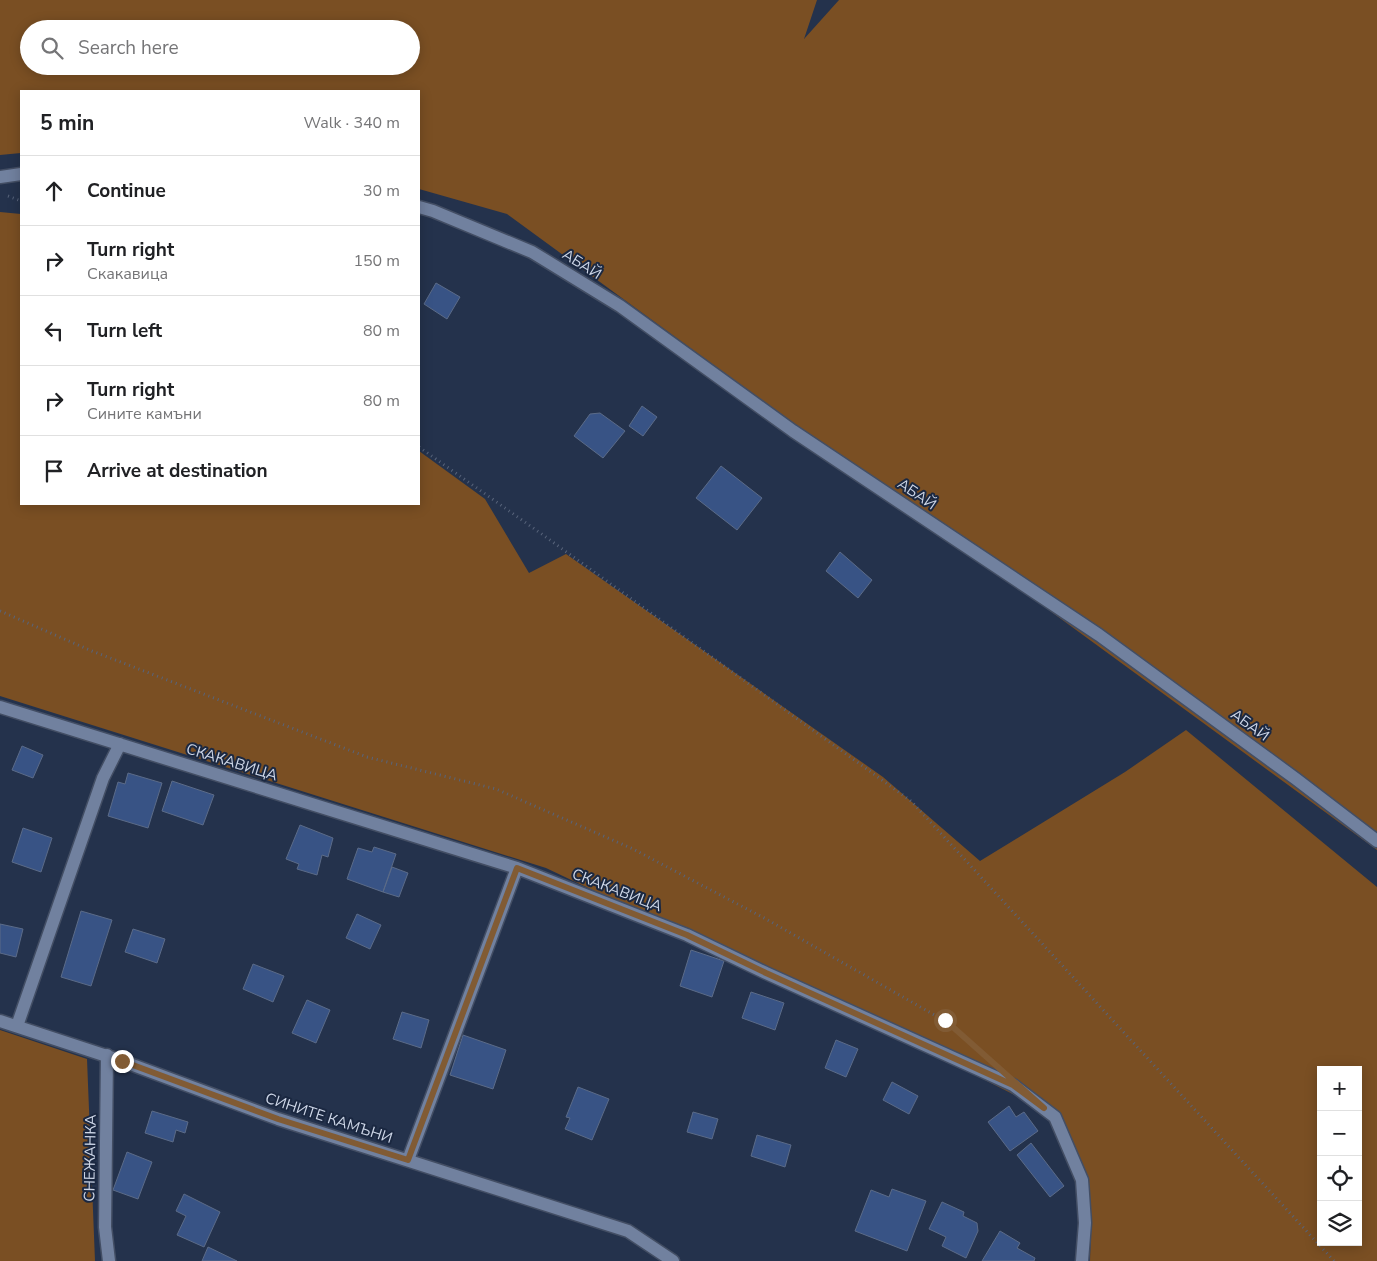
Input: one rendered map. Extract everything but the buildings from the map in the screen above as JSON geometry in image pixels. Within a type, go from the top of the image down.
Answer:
[{"type":"street","points":[[0,177],[20,174]]},
{"type":"street","name":"АБАЙ","points":[[420,207],[532,252],[620,306],[793,431],[1099,635],[1296,779],[1377,841]]},
{"type":"street","name":"СКАКАВИЦА","points":[[0,707],[517,868],[687,935],[1013,1085],[1055,1117],[1082,1180],[1085,1223],[1082,1261]]},
{"type":"street","points":[[17,1026],[103,778],[120,744]]},
{"type":"street","points":[[408,1160],[517,868]]},
{"type":"street","name":"СИНИТЕ КАМЪНИ","points":[[0,1020],[107,1055],[278,1119],[628,1231],[673,1261]]},
{"type":"street","name":"СНЕЖАНКА","points":[[107,1055],[105,1227],[109,1261]]},
{"type":"path","points":[[420,448],[551,540],[911,801],[1334,1261]]},
{"type":"path","points":[[0,611],[92,651],[367,757],[496,789],[633,849],[766,919],[945,1020],[974,1046]]},
{"type":"shaded area","points":[[0,0],[817,0],[804,39],[839,0],[1377,0],[1377,850],[507,214],[420,189],[420,90],[20,90],[20,153],[0,155]]},
{"type":"shaded area","points":[[0,212],[20,214],[20,505],[420,505],[420,452],[485,499],[529,573],[566,554],[883,777],[980,861],[1125,772],[1186,730],[1377,887],[1377,1261],[1090,1261],[1091,1223],[1048,1112],[867,1020],[546,868],[0,696]]},
{"type":"shaded area","points":[[0,1030],[87,1059],[95,1261],[0,1261]]},
{"type":"route","points":[[122,1061],[278,1119],[408,1160],[517,868],[687,935],[1013,1085],[1044,1108],[945,1020]]}]
